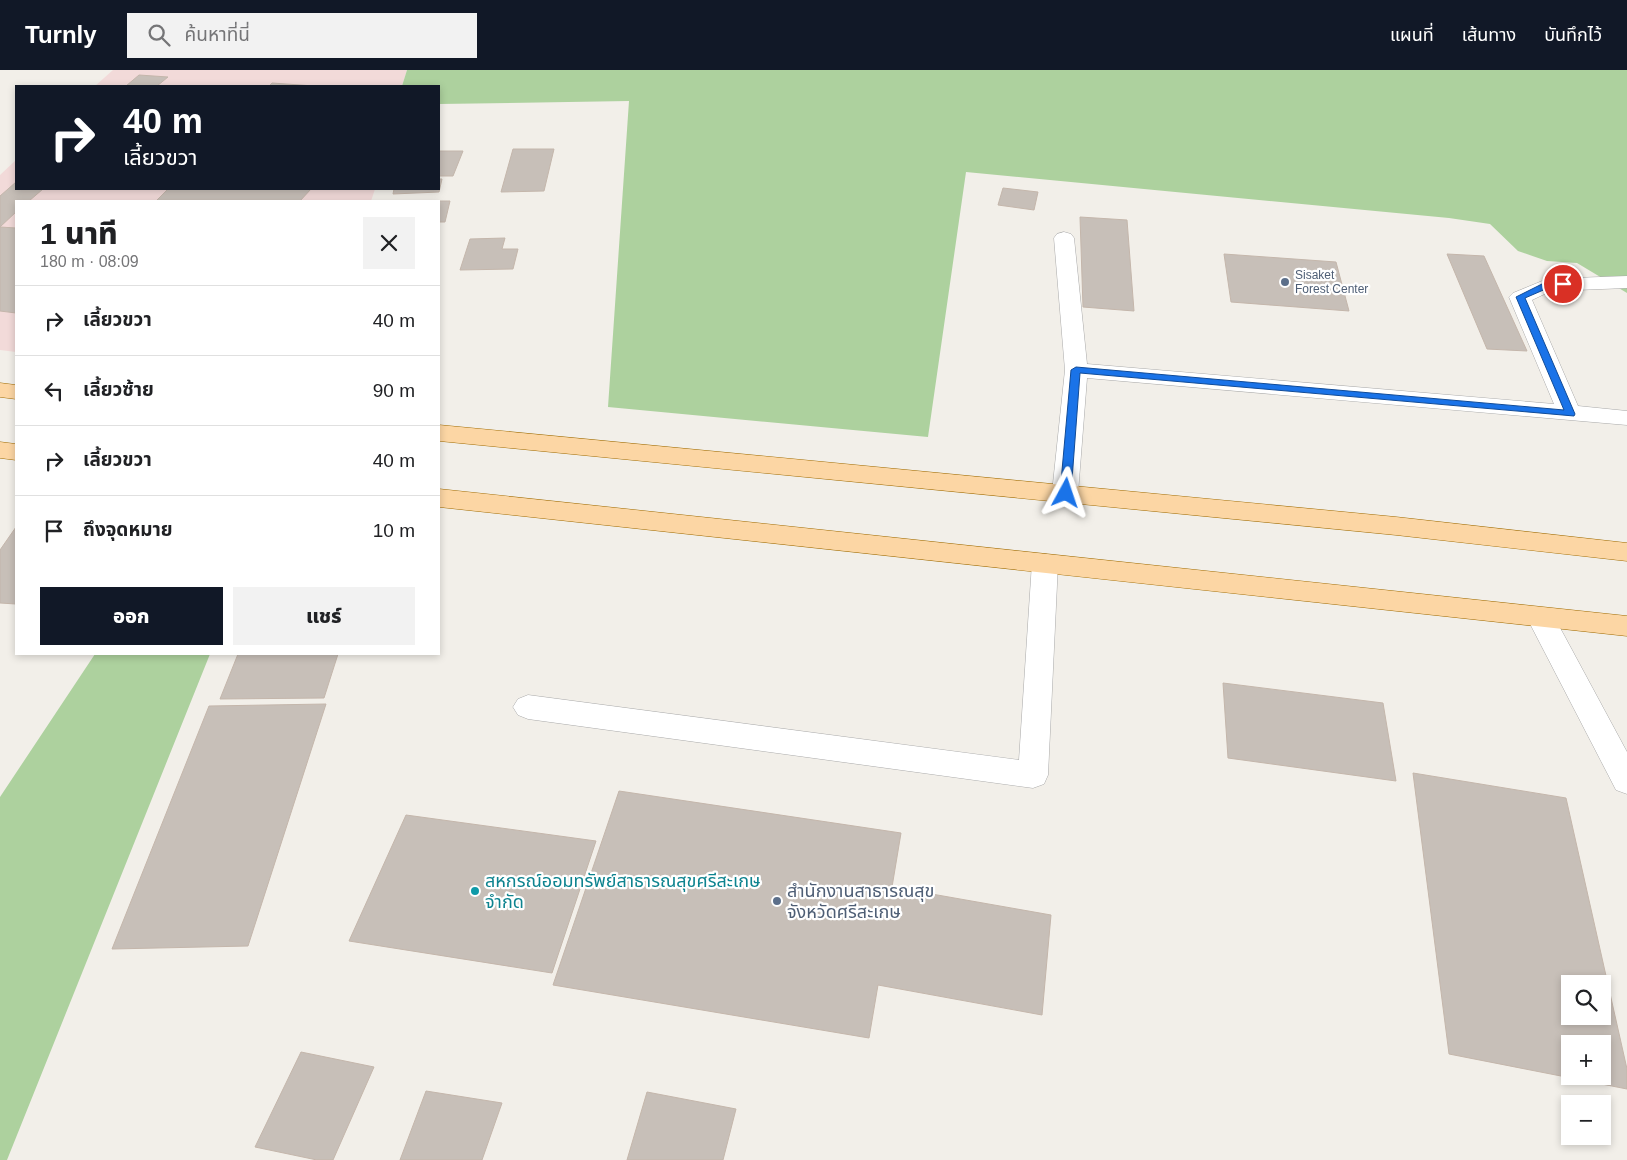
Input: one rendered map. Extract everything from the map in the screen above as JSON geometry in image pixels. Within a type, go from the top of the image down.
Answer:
[{"type":"main road","points":[[0,390],[15,392]]},
{"type":"main road","points":[[440,433],[1396,526],[1627,552]]},
{"type":"main road","points":[[0,450],[15,452]]},
{"type":"main road","points":[[440,498],[1627,626]]},
{"type":"street","points":[[1064,238],[1076,370],[1066,493]]},
{"type":"street","points":[[1570,414],[1520,297],[1547,285],[1627,282]]},
{"type":"street","points":[[1076,370],[1627,418]]},
{"type":"street","points":[[528,707],[1033,775],[1045,563]]},
{"type":"street","points":[[1541,618],[1627,781]]},
{"type":"shaded area","points":[[113,70],[407,70],[402,85],[96,85]]},
{"type":"shaded area","points":[[15,161],[15,190],[375,190],[371,200],[15,200],[15,352],[0,350],[0,175]]},
{"type":"green space","points":[[407,70],[1627,70],[1627,293],[1577,263],[1547,261],[1518,251],[1490,224],[1449,218],[966,172],[928,437],[608,407],[629,101],[440,104],[440,85],[402,85]]},
{"type":"green space","points":[[94,655],[210,655],[7,1160],[0,1160],[0,797]]},
{"type":"building","points":[[139,75],[168,77],[158,85],[127,85]]},
{"type":"building","points":[[272,83],[300,85],[270,85]]},
{"type":"building","points":[[513,149],[554,149],[544,191],[501,192]]},
{"type":"building","points":[[440,151],[463,151],[453,176],[440,176]]},
{"type":"building","points":[[15,183],[15,190],[42,190],[30,200],[15,200],[15,213],[0,227],[0,196]]},
{"type":"building","points":[[1003,188],[1038,192],[1034,210],[998,205]]},
{"type":"building","points":[[167,190],[310,190],[301,200],[157,200]]},
{"type":"building","points":[[394,190],[439,190],[439,192],[393,194]]},
{"type":"building","points":[[440,201],[450,201],[445,222],[440,222]]},
{"type":"building","points":[[1080,217],[1127,220],[1134,311],[1083,307]]},
{"type":"building","points":[[0,227],[15,228],[15,313],[0,311]]},
{"type":"building","points":[[505,238],[502,249],[518,249],[513,269],[460,270],[470,239]]},
{"type":"building","name":"Sisaket Forest Center","points":[[1224,254],[1336,262],[1349,311],[1231,302]]},
{"type":"building","points":[[1447,254],[1484,256],[1527,351],[1487,349]]},
{"type":"building","points":[[15,528],[15,604],[0,603],[0,550]]},
{"type":"building","points":[[238,655],[338,655],[324,698],[220,699]]},
{"type":"building","points":[[1223,683],[1383,703],[1396,781],[1228,758]]},
{"type":"building","points":[[326,704],[248,946],[112,949],[209,706]]},
{"type":"building","points":[[1413,773],[1566,798],[1606,975],[1561,975],[1561,1025],[1611,1025],[1611,998],[1627,1069],[1627,1089],[1607,1085],[1611,1085],[1611,1035],[1561,1035],[1561,1076],[1449,1054]]},
{"type":"building","name":"สำนักงานสาธารณสุข จังหวัดศรีสะเกษ","points":[[619,791],[901,833],[892,887],[1051,915],[1042,1015],[878,985],[869,1038],[553,985]]},
{"type":"building","name":"สหกรณ์ออมทรัพย์สาธารณสุขศรีสะเกษ จำกัด","points":[[406,815],[596,841],[552,973],[349,941]]},
{"type":"building","points":[[301,1052],[374,1067],[333,1160],[317,1160],[255,1147]]},
{"type":"building","points":[[426,1091],[502,1103],[482,1160],[400,1160]]},
{"type":"building","points":[[647,1092],[736,1109],[723,1160],[627,1160]]},
{"type":"place","name":"Sisaket Forest Center","points":[[1285,282]]},
{"type":"place","name":"สหกรณ์ออมทรัพย์สาธารณสุขศรีสะเกษ จำกัด","points":[[475,891]]},
{"type":"place","name":"สำนักงานสาธารณสุข จังหวัดศรีสะเกษ","points":[[777,901]]},
{"type":"route","points":[[1066,493],[1076,370],[1570,414],[1520,297],[1547,285],[1563,284]]}]
